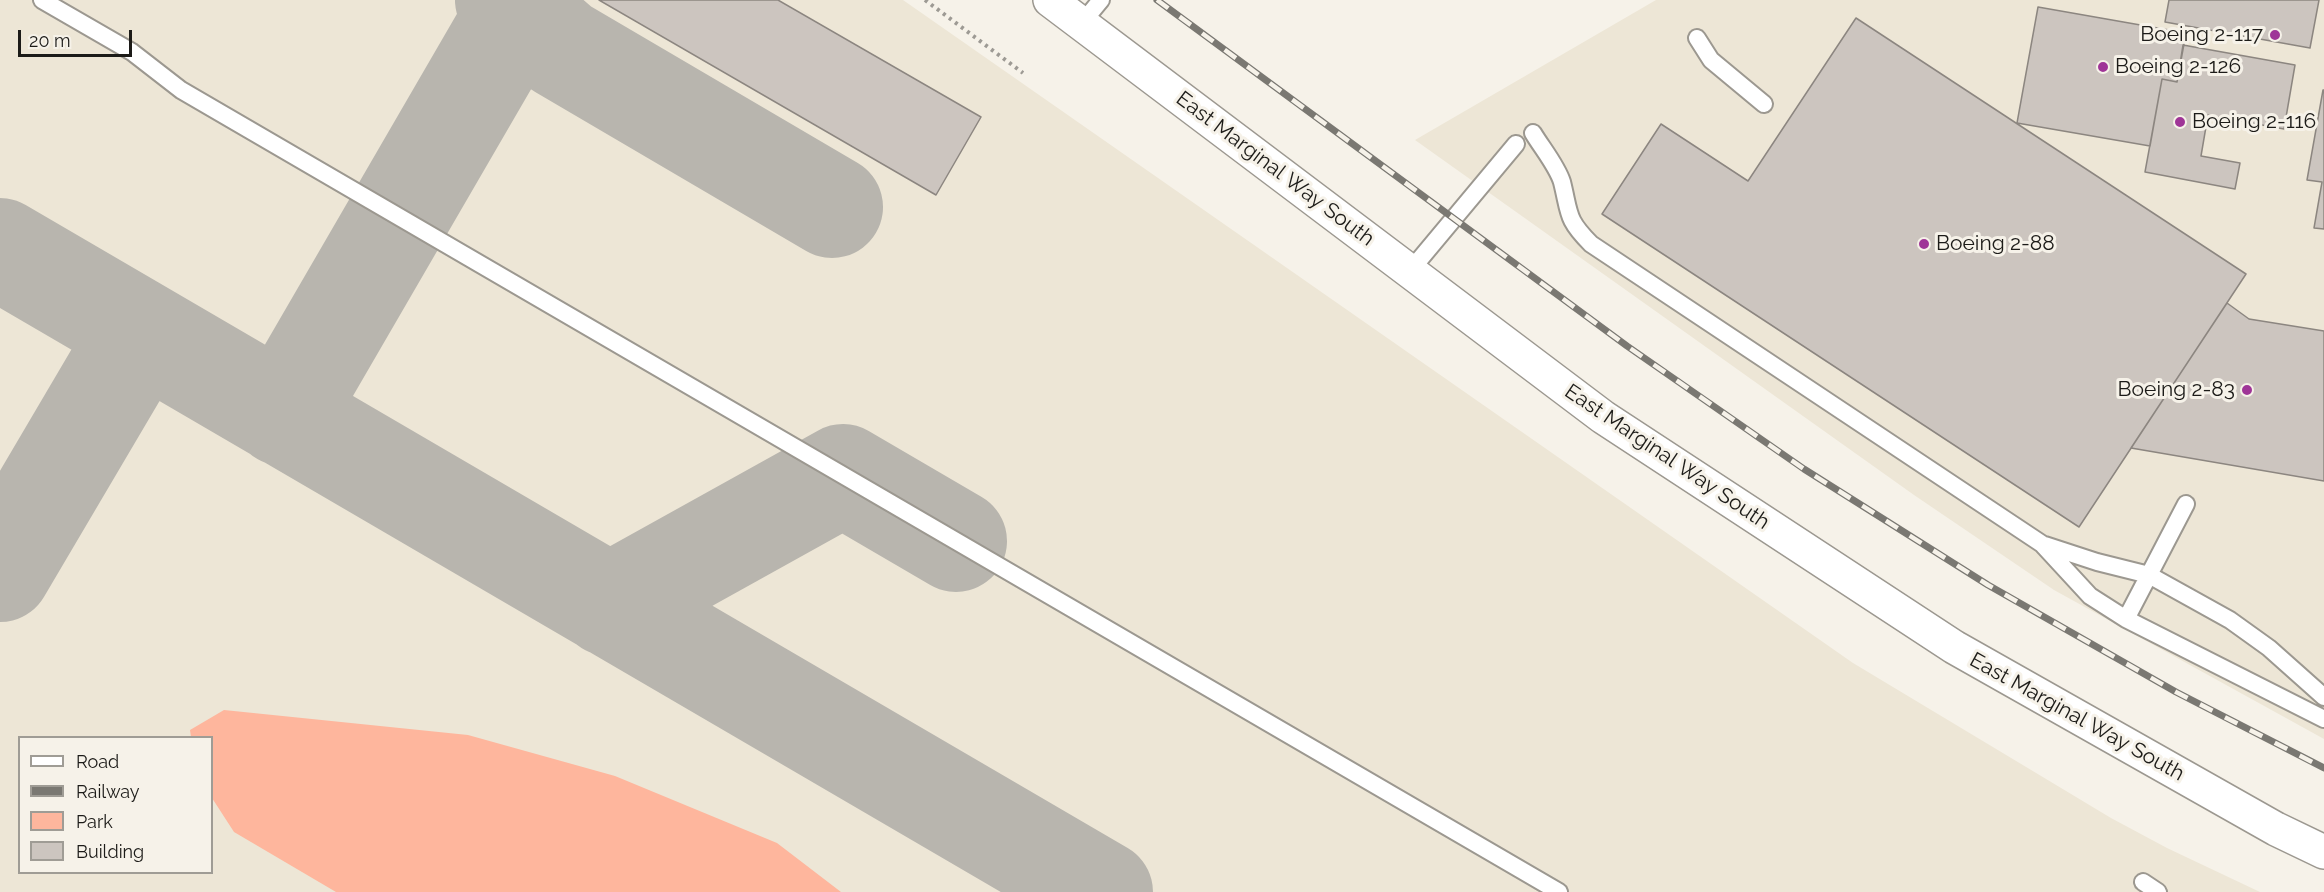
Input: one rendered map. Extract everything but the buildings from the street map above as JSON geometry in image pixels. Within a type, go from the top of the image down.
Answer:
[{"type":"main road","name":"East Marginal Way South","points":[[1050,0],[1091,12],[1410,272],[1603,417],[1954,647],[2276,829],[2324,852]]},
{"type":"lane","points":[[42,0],[132,52],[181,90],[1559,892]]},
{"type":"lane","points":[[1697,38],[1712,60],[1764,104]]},
{"type":"lane","points":[[1533,133],[1562,181],[1563,198],[1572,226],[1591,244],[2042,544],[2090,596],[2126,619],[2324,719]]},
{"type":"lane","points":[[1410,272],[1516,144]]},
{"type":"lane","points":[[2126,619],[2186,504]]},
{"type":"lane","points":[[2042,544],[2097,562],[2149,575],[2230,620],[2269,648],[2324,697]]},
{"type":"lane","points":[[2143,882],[2158,892]]},
{"type":"path","points":[[925,0],[1023,73]]},
{"type":"shaded area","points":[[0,0],[903,0],[1853,663],[2111,818],[2167,848],[2260,892],[0,892]]},
{"type":"shaded area","points":[[1656,0],[2324,0],[2324,739],[2054,590],[1914,495],[1415,140]]},
{"type":"green space","points":[[224,710],[468,735],[615,776],[777,843],[841,892],[336,892],[234,832],[213,800],[213,736],[191,736],[190,730]]},
{"type":"taxiway","points":[[506,0],[561,48],[832,207]]},
{"type":"taxiway","points":[[283,415],[517,12]]},
{"type":"taxiway","points":[[0,249],[1102,892]]},
{"type":"taxiway","points":[[0,571],[141,332]]},
{"type":"taxiway","points":[[609,605],[843,475],[956,541]]},
{"type":"railway","points":[[1157,0],[1627,346],[1804,469],[1988,585],[2176,692],[2324,768]]},
{"type":"place","name":"Boeing 2-117","points":[[2275,35]]},
{"type":"place","name":"Boeing 2-126","points":[[2103,67]]},
{"type":"place","name":"Boeing 2-116","points":[[2180,122]]},
{"type":"place","name":"Boeing 2-88","points":[[1924,244]]},
{"type":"place","name":"Boeing 2-83","points":[[2247,390]]}]
